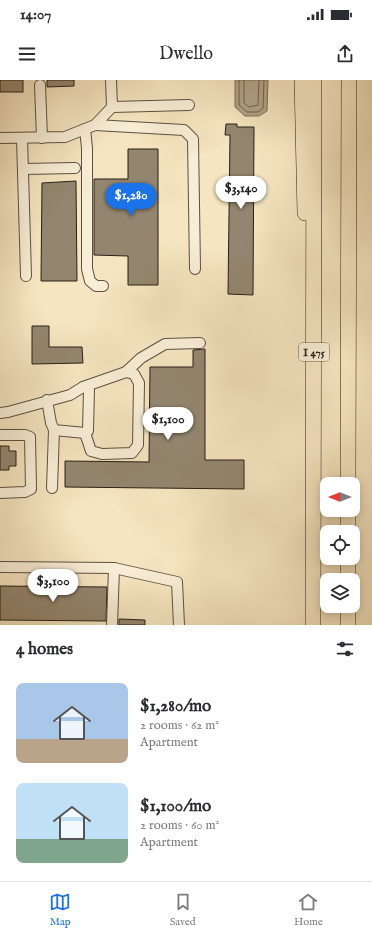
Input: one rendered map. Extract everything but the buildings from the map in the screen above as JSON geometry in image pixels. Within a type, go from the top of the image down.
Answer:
[{"type":"highway","points":[[302,80],[305,231],[313,428]]},
{"type":"highway","name":"I 475","points":[[313,625],[314,80]]},
{"type":"highway","points":[[348,477],[349,80]]},
{"type":"highway","points":[[349,189],[356,80]]},
{"type":"highway","points":[[348,613],[348,625]]},
{"type":"street","points":[[111,80],[112,107]]},
{"type":"street","points":[[40,85],[42,138]]},
{"type":"street","points":[[0,138],[65,137],[95,125],[112,107],[190,105]]},
{"type":"street","points":[[95,125],[184,130],[193,139],[195,269]]},
{"type":"street","points":[[85,129],[87,148],[87,269],[90,281],[96,286],[103,286]]},
{"type":"street","points":[[22,138],[26,276]]},
{"type":"street","points":[[23,169],[75,168]]},
{"type":"street","points":[[0,413],[70,395],[83,387],[126,372],[141,358],[165,344],[200,343]]},
{"type":"street","points":[[85,433],[91,451],[102,454],[132,453],[138,445],[139,383],[134,374],[126,372]]},
{"type":"street","points":[[83,387],[87,387],[89,390],[89,426],[88,431],[85,433]]},
{"type":"street","points":[[47,400],[50,423],[54,430],[52,488]]},
{"type":"street","points":[[54,430],[85,433]]},
{"type":"street","points":[[0,435],[25,435],[30,437],[31,489],[25,492],[0,493]]},
{"type":"street","points":[[0,566],[114,568],[178,582],[179,625]]},
{"type":"street","points":[[112,625],[114,568]]},
{"type":"water","points":[[235,80],[268,80],[267,111],[259,116],[245,116],[235,107]]}]
